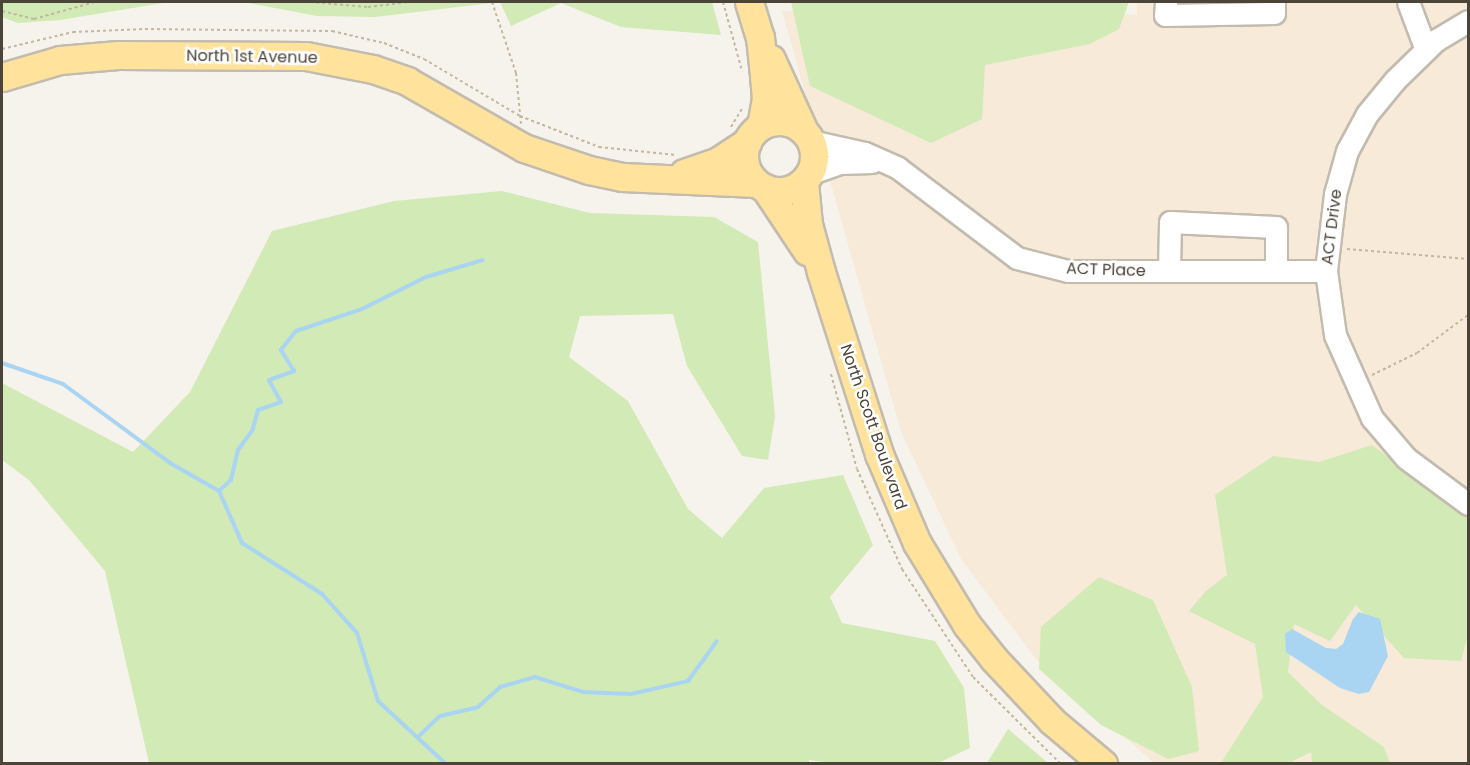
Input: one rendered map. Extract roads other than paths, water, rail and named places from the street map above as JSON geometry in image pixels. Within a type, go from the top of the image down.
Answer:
[{"type":"main road","points":[[749,2],[760,37],[807,135],[814,161],[807,178],[781,192],[761,186],[744,165],[766,98],[760,37]]},
{"type":"main road","name":"North 1st Avenue","points":[[2,77],[60,60],[118,55],[306,56],[364,67],[407,81],[524,148],[589,170],[659,179],[761,186]]},
{"type":"main road","points":[[754,134],[783,121],[807,135]]},
{"type":"main road","name":"North 1st Avenue","points":[[659,179],[710,164],[754,134]]},
{"type":"main road","name":"North Scott Boulevard","points":[[807,178],[808,225],[883,464],[938,580],[967,625],[1022,691],[1103,764]]},
{"type":"main road","name":"North Scott Boulevard","points":[[761,186],[821,272]]},
{"type":"lane","points":[[1166,2],[1165,15],[1274,13],[1274,2]]},
{"type":"lane","points":[[1408,2],[1426,50]]},
{"type":"lane","name":"ACT Drive","points":[[1468,21],[1426,50],[1367,114],[1347,152],[1335,194],[1326,247],[1326,271],[1335,335],[1354,384],[1372,418],[1406,458],[1468,504]]},
{"type":"lane","name":"ACT Place","points":[[807,135],[865,153],[898,168],[1017,258],[1068,271],[1326,271]]},
{"type":"lane","name":"ACT Place","points":[[807,178],[855,161],[881,162]]},
{"type":"lane","points":[[1169,271],[1170,222],[1276,227],[1276,271]]},
{"type":"water","points":[[1359,612],[1380,619],[1388,656],[1369,692],[1359,694],[1340,688],[1286,652],[1285,634],[1292,629],[1326,648],[1336,649],[1343,644],[1353,619]]},
{"type":"waterway","points":[[219,491],[231,480],[238,450],[252,431],[258,410],[281,402],[269,380],[294,371],[281,350],[296,331],[362,309],[426,277],[483,260]]},
{"type":"waterway","points":[[2,363],[63,384],[170,463],[219,491],[242,543],[322,594],[357,633],[378,701],[446,764]]},
{"type":"waterway","points":[[418,737],[440,716],[478,707],[500,687],[535,677],[583,692],[631,694],[688,681],[717,641]]}]
